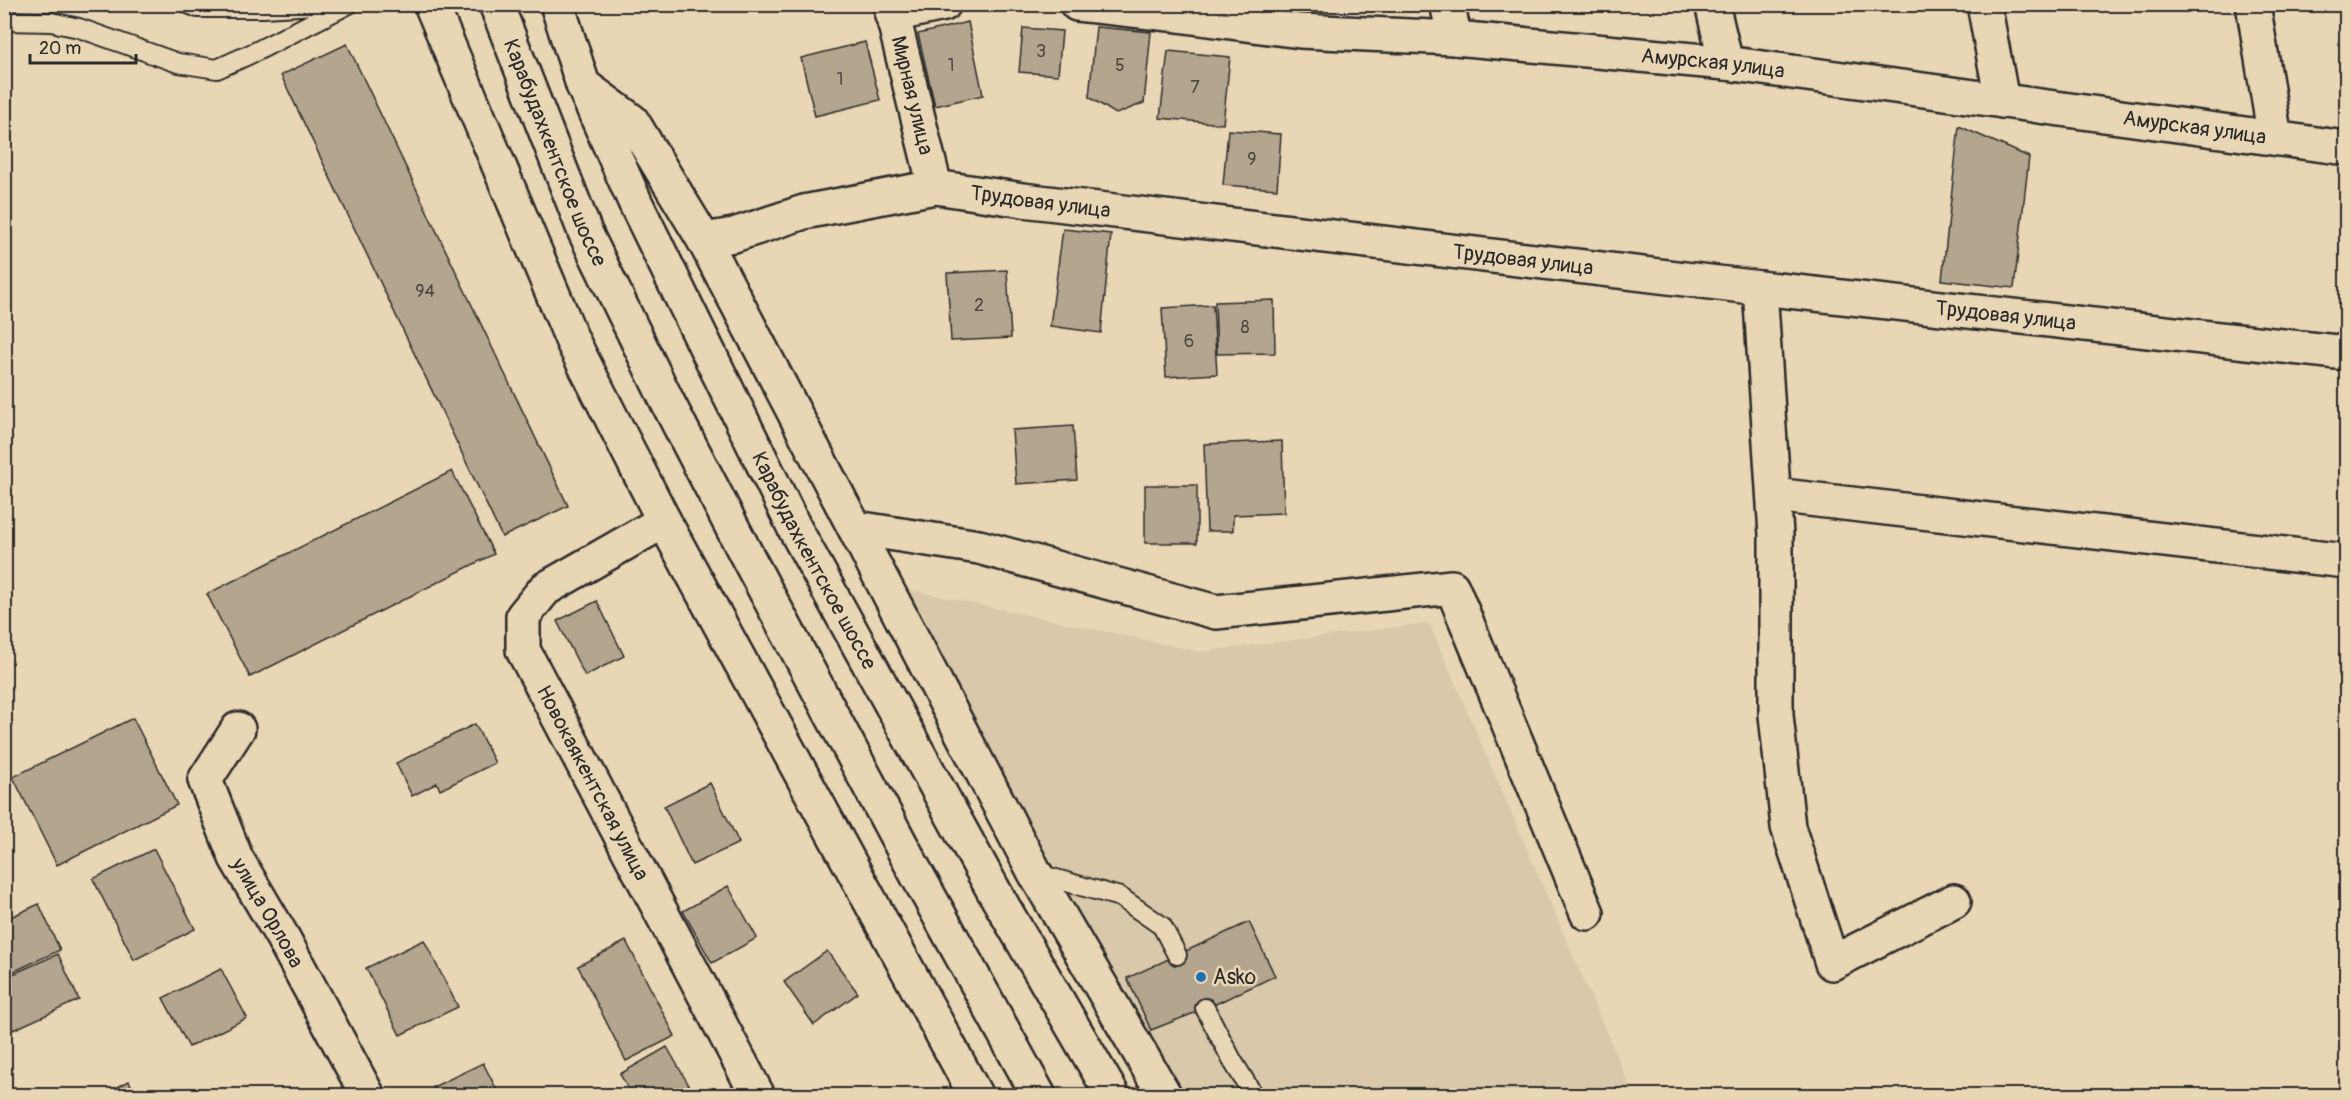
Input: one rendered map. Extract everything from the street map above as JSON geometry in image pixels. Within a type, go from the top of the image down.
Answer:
[{"type":"main road","points":[[431,4],[573,342],[664,521],[976,1095]]},
{"type":"main road","name":"Карабудахкентское шоссе","points":[[496,4],[585,232],[667,401],[915,872],[1039,1095]]},
{"type":"main road","name":"Карабудахкентское шоссе","points":[[557,4],[583,84],[636,204],[795,529],[995,894],[1113,1095]]},
{"type":"main road","points":[[891,10],[945,4]]},
{"type":"main road","name":"Амурская улица","points":[[1077,4],[1159,9],[1300,32],[1455,38],[1726,63],[2346,148]]},
{"type":"main road","points":[[1447,4],[1455,38]]},
{"type":"main road","points":[[1712,4],[1726,63]]},
{"type":"main road","points":[[1984,4],[2002,100]]},
{"type":"main road","points":[[2253,4],[2275,138]]},
{"type":"main road","name":"Мирная улица","points":[[891,10],[935,187]]},
{"type":"main road","points":[[583,84],[632,121],[704,240],[1035,873],[1165,1095]]},
{"type":"main road","name":"Трудовая улица","points":[[704,240],[734,235],[804,212],[935,187],[1760,288],[2346,353]]},
{"type":"main road","points":[[1760,288],[1776,535],[1776,715],[1788,827],[1832,963],[1954,901]]},
{"type":"main road","points":[[1774,495],[2346,561]]},
{"type":"main road","name":"Новокаякентская улица","points":[[664,521],[545,589],[523,616],[523,650],[758,1095]]},
{"type":"main road","points":[[856,528],[979,547],[1216,612],[1452,587],[1587,913]]},
{"type":"main road","name":"улица Орлова","points":[[238,729],[205,780],[236,858],[283,938],[368,1095]]},
{"type":"lane","points":[[188,4],[198,8],[263,8],[335,4]]},
{"type":"lane","points":[[4,21],[51,22],[79,28],[178,63],[217,69],[349,4]]},
{"type":"lane","points":[[1035,873],[1120,897],[1162,926],[1177,955]]},
{"type":"lane","points":[[1205,1008],[1232,1060],[1254,1095]]},
{"type":"shaded area","points":[[873,582],[1201,652],[1429,623],[1633,1094],[1631,1096],[1150,1095]]},
{"type":"building","points":[[968,22],[983,95],[935,106],[918,34]]},
{"type":"building","points":[[1096,27],[1151,32],[1144,103],[1116,114],[1089,97]]},
{"type":"building","points":[[1023,28],[1062,31],[1058,75],[1019,72]]},
{"type":"building","points":[[865,42],[880,100],[815,116],[801,58]]},
{"type":"building","points":[[347,44],[568,506],[502,537],[281,75]]},
{"type":"building","points":[[1168,51],[1230,57],[1223,124],[1160,118]]},
{"type":"building","points":[[1959,126],[2029,157],[2014,288],[1942,280]]},
{"type":"building","points":[[1228,130],[1281,134],[1277,189],[1223,185]]},
{"type":"building","points":[[1063,229],[1111,234],[1101,333],[1050,326]]},
{"type":"building","points":[[1007,270],[1011,338],[951,341],[947,273]]},
{"type":"building","points":[[1274,300],[1275,353],[1217,354],[1215,302]]},
{"type":"building","points":[[1213,305],[1217,374],[1166,377],[1162,308]]},
{"type":"building","points":[[1073,426],[1077,480],[1016,484],[1012,430]]},
{"type":"building","points":[[1282,441],[1284,513],[1233,515],[1233,531],[1207,531],[1204,444]]},
{"type":"building","points":[[452,471],[494,554],[250,677],[207,594]]},
{"type":"building","points":[[1145,485],[1197,485],[1197,543],[1145,543]]},
{"type":"building","points":[[597,601],[624,656],[585,676],[557,621]]},
{"type":"building","points":[[133,718],[177,805],[57,865],[13,777]]},
{"type":"building","points":[[475,724],[495,763],[440,790],[437,783],[412,796],[396,763]]},
{"type":"building","points":[[710,783],[739,843],[692,865],[664,806]]},
{"type":"building","points":[[154,849],[195,929],[134,960],[93,879]]},
{"type":"building","points":[[728,886],[757,938],[712,963],[683,911]]},
{"type":"building","points":[[39,904],[60,950],[4,976],[4,920]]},
{"type":"building","name":"Asko","points":[[1249,922],[1275,976],[1207,1008],[1151,1030],[1127,978]]},
{"type":"building","points":[[424,940],[458,1007],[400,1035],[366,968]]},
{"type":"building","points":[[626,941],[675,1036],[626,1061],[578,966]]},
{"type":"building","points":[[827,951],[858,993],[814,1025],[784,982]]},
{"type":"building","points":[[58,954],[79,1000],[13,1030],[4,1012],[4,978]]},
{"type":"building","points":[[221,969],[247,1018],[189,1047],[163,998]]},
{"type":"building","points":[[667,1047],[695,1096],[632,1096],[620,1074]]},
{"type":"building","points":[[483,1063],[500,1096],[438,1096],[433,1087]]},
{"type":"building","points":[[129,1081],[136,1096],[101,1096]]},
{"type":"place","name":"Asko","points":[[1201,977]]}]
